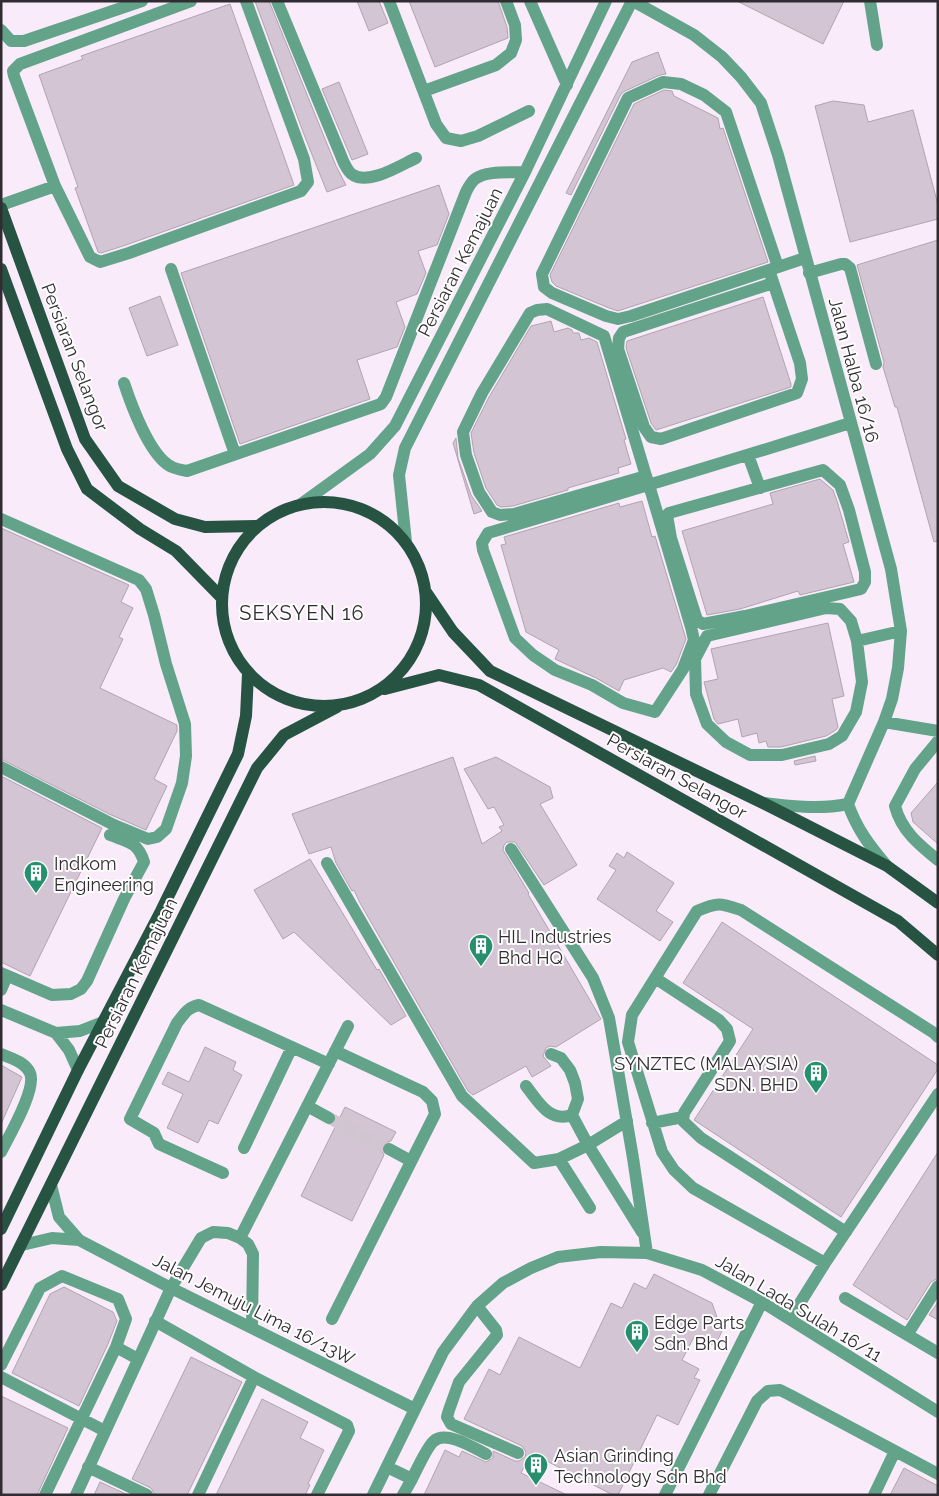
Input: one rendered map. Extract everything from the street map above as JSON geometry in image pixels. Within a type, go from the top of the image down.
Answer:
[{"type":"main road","name":"Persiaran Selangor","points":[[1,206],[85,439],[118,486],[175,519],[205,527],[257,526]]},
{"type":"main road","points":[[1,269],[67,449],[87,489],[140,529],[176,551],[222,598]]},
{"type":"main road","points":[[330,501],[359,507],[385,521],[406,542],[419,566],[426,592],[426,620],[418,647],[404,670],[383,689],[361,701],[337,707],[304,706],[274,694],[248,674],[233,651],[224,625],[222,598],[227,571],[239,546],[257,526],[278,512],[301,504],[330,501]]},
{"type":"main road","name":"Persiaran Selangor","points":[[426,592],[453,632],[490,671],[763,803],[887,866],[938,903]]},
{"type":"main road","name":"Persiaran Kemajuan","points":[[1,1229],[78,1070],[161,911],[238,754],[246,716],[248,674]]},
{"type":"main road","name":"Persiaran Selangor","points":[[383,689],[439,676],[479,685],[898,920],[938,954]]},
{"type":"main road","name":"Persiaran Kemajuan","points":[[1,1285],[257,768],[284,735],[337,707]]},
{"type":"street","points":[[1,30],[11,41],[24,41],[142,1]]},
{"type":"street","points":[[191,1],[20,64],[13,71],[55,186],[90,257],[100,262],[302,191],[308,182],[304,159],[246,1]]},
{"type":"street","points":[[277,1],[344,163],[352,175],[363,179],[379,175],[416,158]]},
{"type":"street","points":[[388,1],[436,124],[446,138],[461,141],[478,136],[529,110]]},
{"type":"street","points":[[424,91],[496,65],[511,53],[516,40],[516,33],[506,1]]},
{"type":"street","points":[[530,1],[567,85]]},
{"type":"street","name":"Persiaran Kemajuan","points":[[301,504],[370,454],[395,426],[526,172],[606,1]]},
{"type":"street","name":"Persiaran Kemajuan","points":[[406,542],[399,475],[405,448],[633,1]]},
{"type":"street","name":"Jalan Halba 16/16","points":[[633,1],[694,35],[722,58],[741,77],[761,103],[778,155],[891,569],[901,630],[898,668],[892,699],[884,722],[848,804]]},
{"type":"street","points":[[870,1],[877,45]]},
{"type":"street","points":[[773,283],[623,332],[619,338],[618,349],[644,428],[651,437],[661,439],[797,393],[802,379],[800,364],[773,283],[774,269],[726,112],[704,95],[681,84],[663,82],[628,98],[542,274],[544,287],[552,294],[618,319],[774,269],[805,258]]},
{"type":"street","points":[[124,383],[135,415],[158,455],[170,467],[187,471],[381,404],[386,397],[466,192],[473,180],[490,174],[526,172]]},
{"type":"street","points":[[1,206],[55,186]]},
{"type":"street","points":[[809,273],[841,264],[845,264],[850,268],[876,364]]},
{"type":"street","points":[[171,269],[234,454]]},
{"type":"street","points":[[648,480],[488,533],[482,543],[515,638],[533,655],[555,670],[592,685],[623,703],[654,712],[683,669],[694,640],[648,480],[604,336],[547,309],[538,310],[530,314],[482,393],[464,432],[466,455],[479,492],[492,512],[500,515],[514,514],[648,480],[748,455],[850,423]]},
{"type":"street","points":[[748,455],[760,488]]},
{"type":"street","points":[[823,470],[830,475],[840,485],[849,510],[865,572],[865,582],[861,589],[854,592],[703,624],[698,620],[672,538],[667,515],[670,512],[760,488],[814,471],[823,470]]},
{"type":"street","points":[[1,519],[139,580],[146,589],[166,664],[185,724],[186,756],[182,783],[166,830],[157,838],[148,839],[1,767]]},
{"type":"street","points":[[826,608],[840,609],[852,621],[857,641],[862,682],[856,712],[842,736],[829,744],[782,755],[750,756],[726,742],[707,724],[696,694],[694,659],[707,636],[826,608]]},
{"type":"street","points":[[857,641],[901,630]]},
{"type":"street","points":[[884,722],[938,732]]},
{"type":"street","points":[[938,741],[915,769],[895,806],[898,818],[915,841],[938,860]]},
{"type":"street","points":[[763,803],[812,808],[828,808],[848,804],[855,823],[867,843],[887,866]]},
{"type":"street","points":[[1,990],[4,974],[52,995],[71,994],[81,989],[87,981],[124,899],[144,862],[140,851],[135,845],[110,835]]},
{"type":"street","points":[[511,849],[593,978],[609,1018],[647,1253]]},
{"type":"street","points":[[327,863],[462,1096],[534,1163],[559,1159],[588,1145],[627,1121]]},
{"type":"street","points":[[825,1263],[693,1188],[674,1170],[662,1152],[628,1042],[632,1015],[697,911],[710,905],[722,903],[741,910],[938,1037]]},
{"type":"street","points":[[655,978],[719,1020],[727,1029],[730,1041],[683,1117],[683,1121],[700,1138],[846,1232]]},
{"type":"street","points":[[223,1173],[159,1144],[154,1132],[130,1119],[177,1023],[187,1010],[199,1005],[329,1064]]},
{"type":"street","points":[[1,1010],[56,1033],[80,1031],[103,1022]]},
{"type":"street","points":[[240,1238],[348,1026]]},
{"type":"street","points":[[56,1033],[69,1050],[78,1070]]},
{"type":"street","points":[[244,1148],[292,1047]]},
{"type":"street","points":[[332,1319],[435,1114],[432,1101],[423,1092],[335,1051]]},
{"type":"street","points":[[1,1054],[22,1063],[30,1072],[32,1084],[27,1100],[1,1152]]},
{"type":"street","points":[[526,1086],[546,1113],[565,1118],[572,1115],[578,1099],[575,1083],[570,1070],[561,1058],[551,1054]]},
{"type":"street","points":[[790,1320],[825,1263],[938,1094]]},
{"type":"street","points":[[307,1106],[329,1118]]},
{"type":"street","points":[[572,1115],[588,1145],[645,1237]]},
{"type":"street","points":[[652,1123],[683,1117]]},
{"type":"street","points":[[390,1150],[411,1161]]},
{"type":"street","points":[[559,1159],[590,1208]]},
{"type":"street","name":"Jalan Jemuju Lima 16/13W","points":[[51,1185],[59,1217],[79,1240],[171,1288],[415,1409]]},
{"type":"street","points":[[76,1495],[171,1288],[200,1238],[213,1232],[228,1233],[248,1244],[253,1254],[252,1328]]},
{"type":"street","name":"Jalan Jemuju Lima 16/13W","points":[[22,1245],[52,1238],[79,1240]]},
{"type":"street","name":"Jalan Lada Sulah 16/11","points":[[373,1495],[443,1352],[477,1306],[503,1283],[531,1268],[558,1257],[601,1252],[647,1253],[702,1270],[762,1302],[938,1412]]},
{"type":"street","points":[[1,1365],[40,1288],[62,1276],[118,1299],[126,1319],[116,1347],[45,1495]]},
{"type":"street","points":[[907,1335],[938,1286]]},
{"type":"street","points":[[845,1298],[938,1353]]},
{"type":"street","points":[[666,1495],[762,1302]]},
{"type":"street","points":[[477,1306],[496,1330],[497,1335],[459,1382],[448,1410],[448,1417],[451,1424],[518,1453]]},
{"type":"street","points":[[155,1322],[254,1377],[347,1425],[349,1431],[317,1495]]},
{"type":"street","points":[[116,1347],[138,1358]]},
{"type":"street","points":[[1,1377],[105,1431]]},
{"type":"street","points":[[198,1495],[254,1377]]},
{"type":"street","points":[[709,1495],[757,1401],[768,1391],[780,1390],[938,1474]]},
{"type":"street","points":[[403,1495],[434,1440],[444,1437],[461,1441],[486,1454]]},
{"type":"street","points":[[874,1495],[895,1451]]},
{"type":"street","points":[[88,1467],[147,1495]]},
{"type":"street","points":[[387,1467],[412,1479]]},
{"type":"building","points":[[255,1],[269,1],[336,166],[346,185],[327,192]]},
{"type":"building","points":[[357,1],[379,1],[388,23],[369,31]]},
{"type":"building","points":[[409,1],[498,1],[507,27],[508,38],[435,67]]},
{"type":"building","points":[[737,1],[844,1],[823,44]]},
{"type":"building","points":[[230,4],[294,185],[126,245],[101,253],[98,252],[75,188],[78,187],[39,75],[83,59],[81,56]]},
{"type":"building","points":[[658,52],[666,74],[660,75],[621,94],[571,195],[566,193],[632,62]]},
{"type":"building","points":[[339,82],[368,154],[352,160],[322,89]]},
{"type":"building","points":[[664,90],[672,91],[674,96],[718,118],[720,129],[723,128],[768,262],[618,311],[556,286],[552,282],[550,275],[634,104]]},
{"type":"building","points":[[833,101],[864,105],[868,122],[913,110],[938,205],[938,219],[850,242],[815,106]]},
{"type":"building","points":[[439,185],[449,214],[437,245],[418,251],[426,273],[417,294],[396,302],[405,327],[397,347],[357,360],[370,399],[240,444],[181,273]]},
{"type":"building","points":[[938,240],[938,541],[934,542],[897,407],[895,407],[883,367],[884,362],[857,265]]},
{"type":"building","points":[[160,296],[178,345],[147,356],[129,308]]},
{"type":"building","points":[[763,297],[791,387],[656,430],[651,423],[626,348],[627,341]]},
{"type":"building","points":[[551,321],[554,332],[568,328],[573,333],[579,333],[581,340],[589,338],[597,342],[626,439],[624,440],[631,464],[618,468],[619,473],[568,488],[568,490],[513,506],[501,507],[497,505],[486,488],[474,453],[471,433],[489,397],[531,326]]},
{"type":"building","points":[[456,438],[458,458],[471,495],[482,511],[474,514],[453,443]]},
{"type":"building","points":[[820,479],[833,490],[837,501],[849,542],[843,544],[854,582],[800,595],[798,591],[740,609],[707,615],[682,531],[773,504],[770,493]]},
{"type":"building","points":[[642,501],[652,537],[655,536],[686,639],[676,665],[671,672],[663,668],[624,680],[619,691],[555,659],[559,650],[526,632],[501,545],[506,544],[504,537],[619,503],[620,507]]},
{"type":"building","points":[[1,528],[129,585],[121,602],[133,608],[119,637],[123,639],[100,688],[177,725],[177,731],[154,779],[167,786],[146,830],[109,814],[1,759]]},
{"type":"building","points":[[828,623],[844,696],[832,699],[838,727],[836,730],[826,736],[781,747],[768,747],[766,741],[759,743],[757,733],[742,737],[738,719],[718,724],[714,719],[704,682],[718,679],[711,649]]},
{"type":"building","points":[[815,756],[816,761],[795,765],[794,761]]},
{"type":"building","name":"HIL Industries Bhd HQ","points":[[453,757],[482,844],[502,831],[499,827],[504,825],[494,807],[488,809],[464,769],[496,757],[550,787],[553,798],[540,804],[577,865],[544,885],[515,842],[507,842],[503,850],[601,1019],[556,1047],[550,1046],[546,1048],[543,1056],[551,1066],[532,1077],[526,1066],[473,1095],[468,1091],[354,890],[352,891],[336,863],[331,847],[309,854],[292,814]]},
{"type":"building","name":"Indkom Engineering","points":[[1,776],[102,828],[30,976],[1,962]]},
{"type":"building","points":[[938,782],[938,844],[913,822],[911,813]]},
{"type":"building","points":[[627,852],[674,883],[656,911],[673,922],[660,941],[597,899],[616,870],[609,866],[617,853],[624,858]]},
{"type":"building","points":[[310,859],[406,1016],[391,1025],[294,932],[283,939],[254,890]]},
{"type":"building","name":"SYNZTEC (MALAYSIA) SDN. BHD","points":[[722,922],[938,1065],[938,1069],[841,1217],[694,1120],[753,1029],[683,983]]},
{"type":"building","points":[[205,1047],[236,1062],[233,1070],[242,1075],[218,1124],[209,1120],[198,1143],[167,1128],[183,1094],[162,1084],[168,1072],[189,1082]]},
{"type":"building","points":[[1,1065],[22,1077],[1,1124]]},
{"type":"building","points":[[345,1107],[396,1132],[391,1141],[385,1142],[382,1146],[381,1150],[384,1155],[352,1221],[301,1196]]},
{"type":"building","points":[[938,1152],[938,1278],[931,1282],[907,1320],[853,1285]]},
{"type":"building","points":[[654,1274],[712,1303],[722,1331],[715,1346],[695,1335],[682,1360],[699,1369],[694,1378],[700,1380],[678,1425],[657,1415],[618,1495],[613,1495],[531,1453],[521,1473],[567,1495],[424,1495],[445,1450],[459,1457],[462,1451],[486,1462],[493,1458],[493,1451],[515,1461],[525,1457],[526,1452],[522,1446],[464,1419],[489,1369],[500,1375],[519,1337],[580,1368],[611,1303],[622,1308],[634,1283],[646,1289]]},
{"type":"building","points":[[64,1287],[113,1312],[117,1321],[79,1406],[12,1373],[50,1294]]},
{"type":"building","points":[[938,1302],[938,1320],[929,1315]]},
{"type":"building","points":[[191,1357],[242,1382],[187,1495],[155,1495],[151,1488],[132,1479]]},
{"type":"building","points":[[1,1396],[68,1428],[37,1495],[1,1495]]},
{"type":"building","points":[[262,1399],[308,1422],[300,1438],[324,1450],[308,1484],[310,1485],[305,1495],[216,1495]]},
{"type":"building","points":[[904,1468],[938,1486],[938,1495],[890,1495]]},
{"type":"building","points":[[100,1482],[128,1495],[94,1495]]},
{"type":"tunnel","points":[[329,1118],[389,1149]]},
{"type":"place","name":"Indkom Engineering","points":[[36,894]]},
{"type":"place","name":"HIL Industries Bhd HQ","points":[[481,967]]},
{"type":"place","name":"SYNZTEC (MALAYSIA) SDN. BHD","points":[[816,1094]]},
{"type":"place","name":"Edge Parts Sdn. Bhd","points":[[637,1353]]},
{"type":"place","name":"Asian Grinding Technology Sdn Bhd","points":[[536,1486]]},
{"type":"district","name":"SEKSYEN 16","points":[[302,613]]}]
